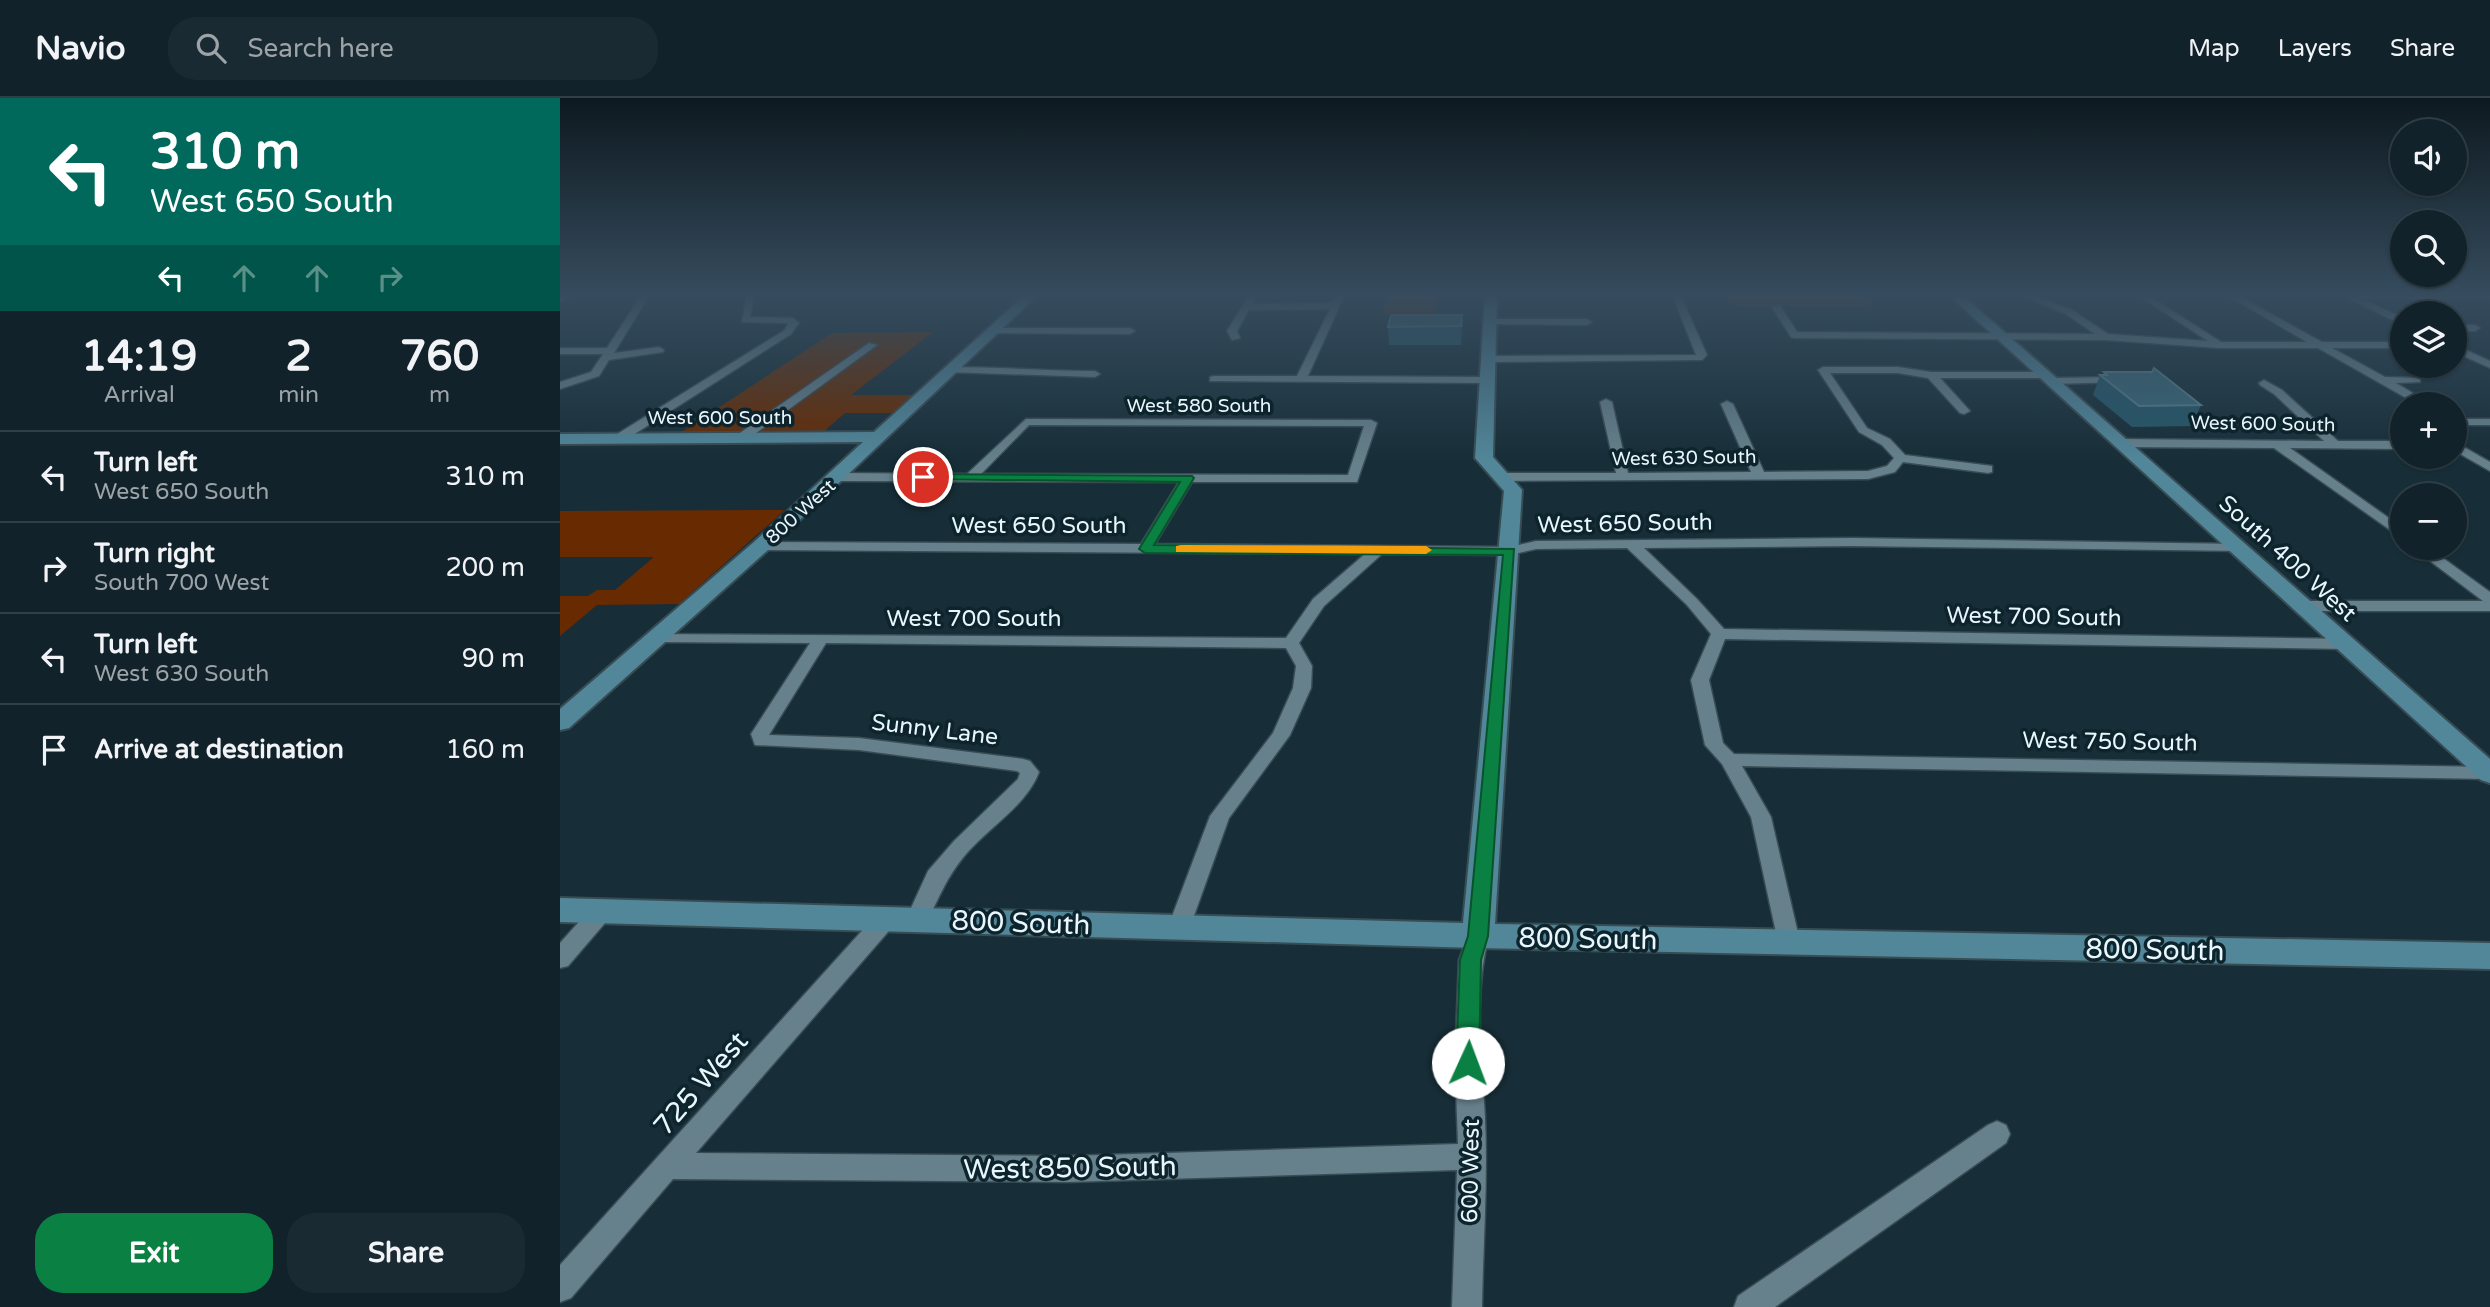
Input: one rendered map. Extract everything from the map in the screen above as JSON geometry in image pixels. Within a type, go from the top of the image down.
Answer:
[{"type":"street","points":[[560,386],[595,374],[610,350]]},
{"type":"street","points":[[560,351],[608,354],[654,350]]},
{"type":"street","points":[[618,439],[759,350]]},
{"type":"street","points":[[741,438],[864,350]]},
{"type":"street","name":"800 West","points":[[560,722],[761,547],[973,350]]},
{"type":"street","points":[[1301,379],[1315,350]]},
{"type":"street","name":"600 West","points":[[1467,1307],[1472,1120],[1468,1063],[1471,960],[1478,936],[1513,490],[1485,458],[1488,350]]},
{"type":"street","points":[[1214,379],[1301,379],[1698,358],[1702,355],[1700,350]]},
{"type":"street","name":"South 400 West","points":[[2018,350],[2489,773]]},
{"type":"street","points":[[2330,350],[2404,392]]},
{"type":"street","points":[[2467,354],[2490,365]]},
{"type":"street","points":[[951,370],[1095,374]]},
{"type":"street","points":[[1988,469],[1900,458],[1896,450],[1886,442],[1863,430],[1823,370],[1898,370],[1931,375],[2132,380]]},
{"type":"street","points":[[1931,375],[1964,411]]},
{"type":"street","points":[[2383,380],[2416,380]]},
{"type":"street","points":[[2264,383],[2278,392],[2335,445]]},
{"type":"street","points":[[1606,402],[1623,477]]},
{"type":"street","points":[[1727,404],[1759,475]]},
{"type":"street","name":"West 580 South","points":[[971,477],[1026,422],[1371,423],[1353,479],[1188,478]]},
{"type":"street","points":[[2467,422],[2490,422]]},
{"type":"street","name":"West 600 South","points":[[560,439],[880,438]]},
{"type":"street","name":"West 600 South","points":[[2122,443],[2390,445]]},
{"type":"street","points":[[2277,444],[2390,527]]},
{"type":"street","points":[[2467,453],[2490,467]]},
{"type":"street","name":"West 630 South","points":[[1501,478],[1868,474],[1891,469],[1900,458]]},
{"type":"street","points":[[838,477],[1188,478]]},
{"type":"street","points":[[1145,549],[1188,478]]},
{"type":"street","name":"West 650 South","points":[[761,547],[1510,551],[1536,545],[1851,542],[2239,548]]},
{"type":"street","points":[[1632,545],[1692,602],[1719,634],[1700,680],[1714,745],[1729,760],[1761,817],[1789,942]]},
{"type":"street","points":[[1179,927],[1220,816],[1281,735],[1302,688],[1304,666],[1291,643],[1318,600],[1379,550]]},
{"type":"street","points":[[2436,560],[2490,599]]},
{"type":"street","points":[[2305,606],[2490,606]]},
{"type":"street","name":"West 700 South","points":[[1719,634],[2347,644]]},
{"type":"street","name":"West 700 South","points":[[657,637],[1291,643]]},
{"type":"street","name":"Sunny Lane","points":[[820,640],[760,734],[761,741],[859,744],[1023,765],[1030,772],[1026,782],[961,846],[936,877],[917,919]]},
{"type":"street","name":"West 750 South","points":[[1729,760],[2489,773]]},
{"type":"street","name":"800 South","points":[[560,910],[1478,936],[2490,956]]},
{"type":"street","points":[[560,960],[603,910]]},
{"type":"street","name":"725 West","points":[[560,1287],[670,1166],[886,919]]},
{"type":"street","points":[[1749,1307],[1997,1134]]},
{"type":"street","name":"West 850 South","points":[[670,1166],[1068,1169],[1470,1157]]},
{"type":"shaded area","points":[[806,350],[909,350],[851,395],[914,395],[894,413],[845,413],[823,432],[677,435]]},
{"type":"shaded area","points":[[785,510],[679,604],[597,605],[560,636],[560,596],[588,596],[597,590],[615,590],[654,557],[560,557],[560,511]]},
{"type":"building","points":[[2154,368],[2201,405],[2139,406],[2100,375],[2107,375],[2104,372],[2152,372]]},
{"type":"slow traffic","points":[[1181,549],[1426,550]]},
{"type":"route","points":[[923,477],[1188,478],[1145,549],[1510,551],[1478,936],[1471,960],[1468,1063]]}]
